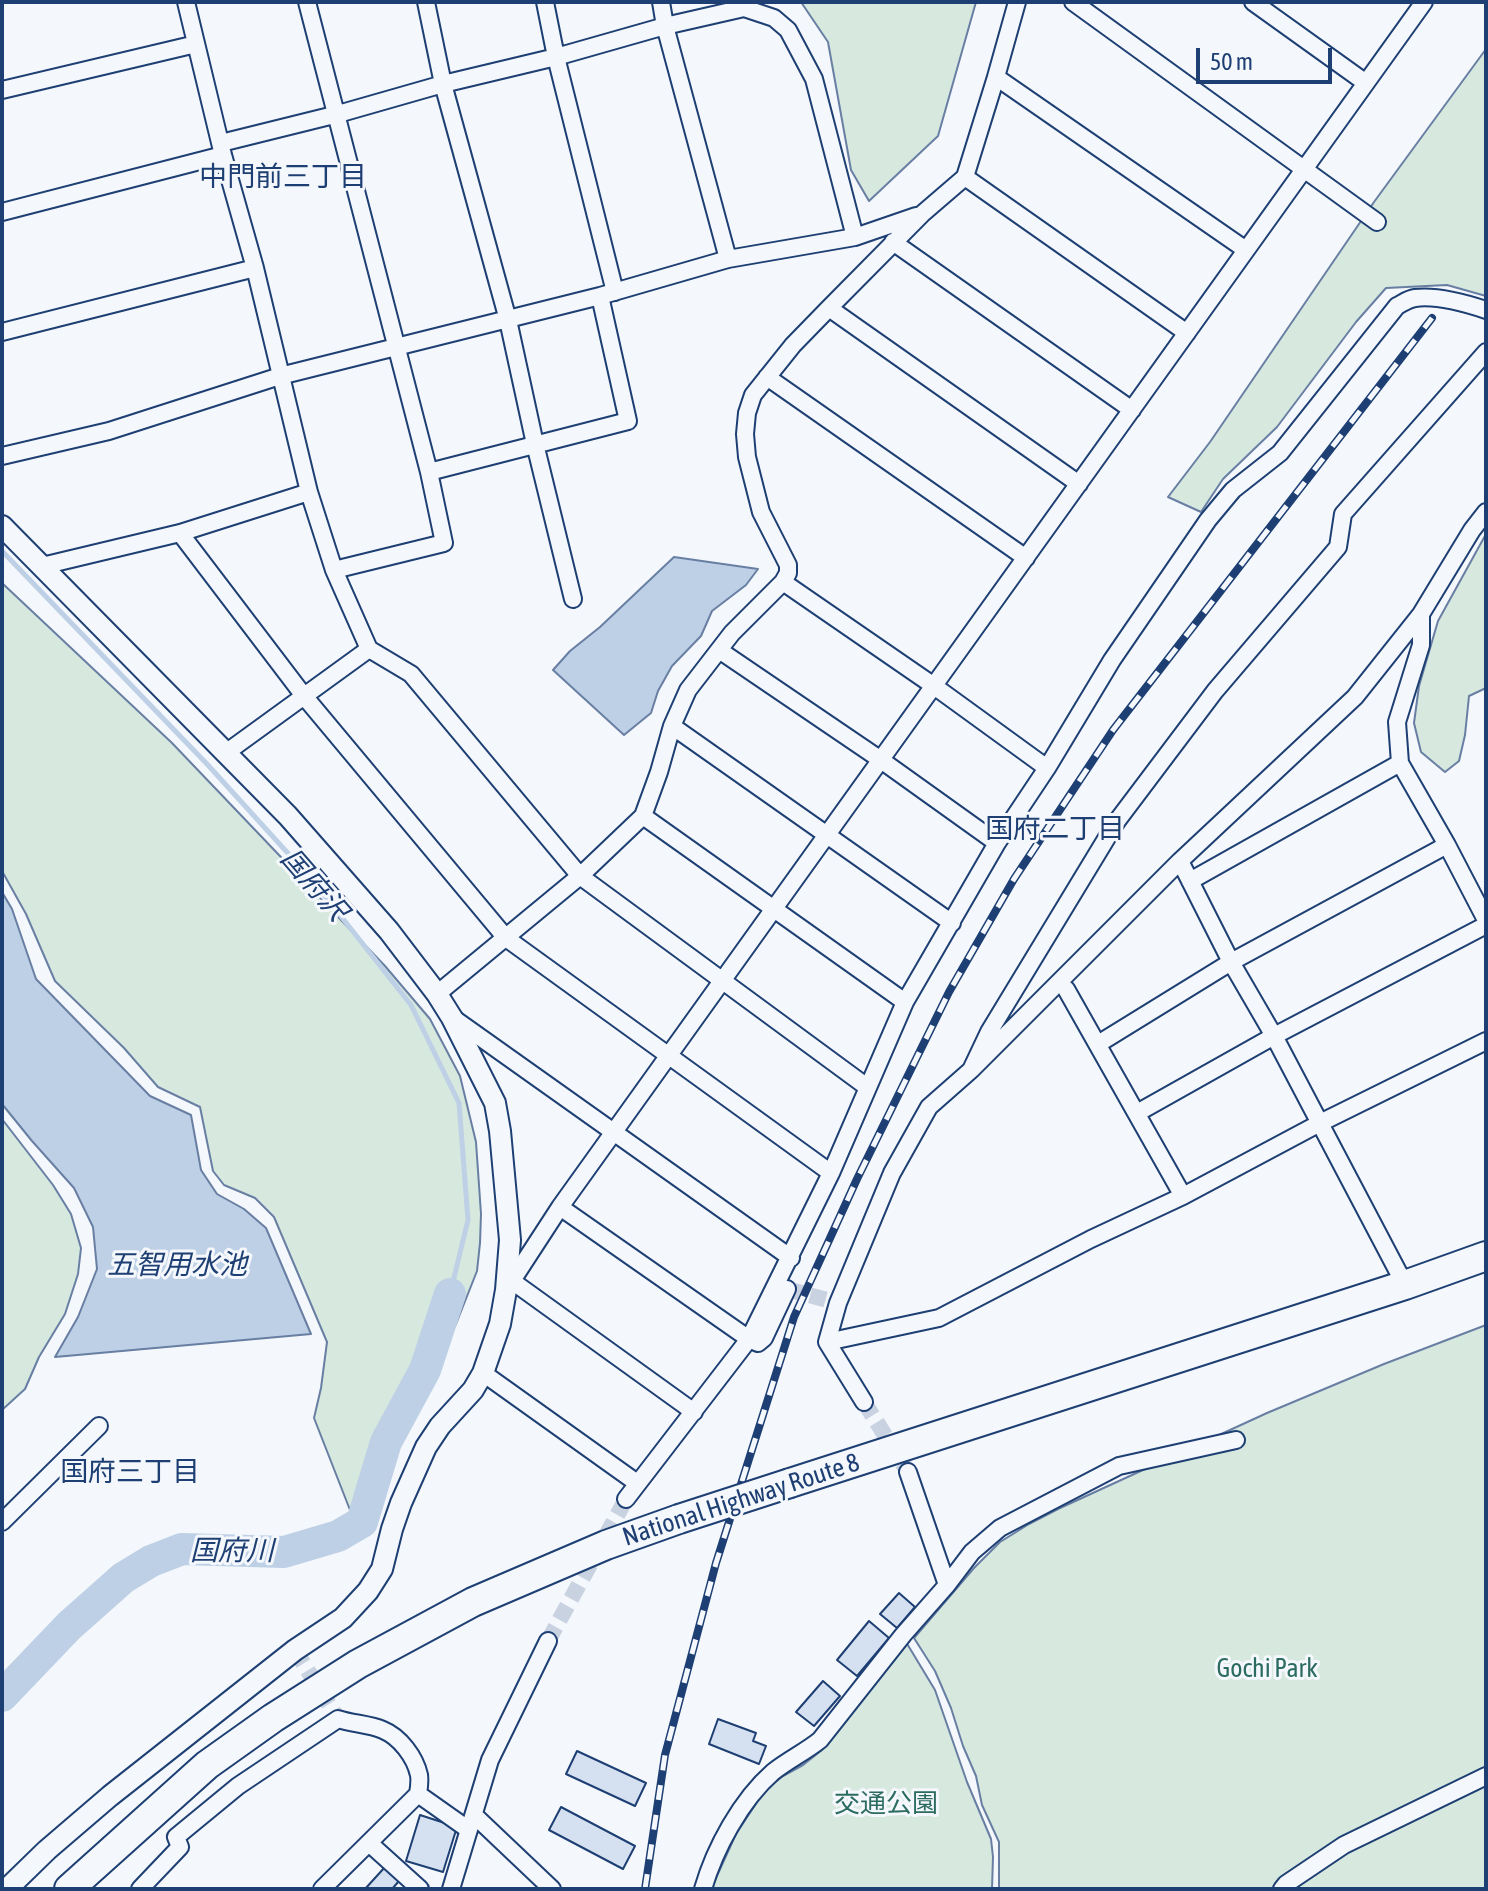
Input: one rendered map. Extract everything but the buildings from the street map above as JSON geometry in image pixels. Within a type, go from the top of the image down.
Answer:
[{"type":"highway","name":"National Highway Route 8","points":[[69,1889],[207,1765],[273,1718],[358,1664],[473,1602],[606,1545],[679,1519],[1405,1285],[1486,1256]]},
{"type":"street","points":[[186,2],[309,492],[334,570],[369,649],[411,674],[580,876],[867,1087]]},
{"type":"street","points":[[307,2],[429,472],[444,543],[334,570]]},
{"type":"street","points":[[426,2],[443,84],[508,320],[573,599]]},
{"type":"street","points":[[429,472],[628,421],[607,294],[545,2]]},
{"type":"street","points":[[661,2],[728,259]]},
{"type":"street","points":[[437,994],[580,876],[643,816],[672,726],[688,690],[732,633],[783,582],[788,565],[761,512],[747,457],[747,413],[753,395],[793,345],[893,242],[965,177],[1017,2]]},
{"type":"street","points":[[1073,2],[1377,222]]},
{"type":"street","points":[[1253,2],[1366,83]]},
{"type":"street","points":[[509,1285],[614,1131],[1424,2]]},
{"type":"street","points":[[2,212],[443,84],[744,8],[774,18],[788,30],[814,79],[855,237]]},
{"type":"street","points":[[2,90],[196,44]]},
{"type":"street","points":[[996,77],[1246,250]]},
{"type":"street","points":[[965,177],[1187,333]]},
{"type":"street","points":[[2,456],[109,431],[280,376],[508,320],[728,259],[855,237],[922,214]]},
{"type":"street","points":[[893,242],[1132,410]]},
{"type":"street","points":[[2,332],[255,268]]},
{"type":"street","points":[[626,1499],[749,1339],[831,1173],[905,1002],[997,843],[1047,768],[1112,660],[1208,520],[1233,490],[1280,453],[1397,306],[1411,298],[1426,298],[1486,310]]},
{"type":"street","points":[[829,308],[1079,484]]},
{"type":"street","points":[[971,1070],[989,1032],[1117,821],[1215,691],[1338,547],[1343,514],[1486,352]]},
{"type":"street","points":[[767,377],[1026,558]]},
{"type":"street","points":[[42,566],[180,533],[309,492]]},
{"type":"street","points":[[864,1402],[827,1342],[838,1303],[892,1173],[929,1107],[971,1070],[1180,861],[1355,697],[1421,614],[1486,512]]},
{"type":"street","points":[[2,526],[288,816],[354,889],[437,994],[495,1103],[510,1240],[509,1285],[500,1324],[483,1373],[473,1390],[440,1426],[426,1447],[401,1503],[382,1569],[375,1582],[343,1618],[295,1650],[110,1796],[7,1889]]},
{"type":"street","points":[[180,533],[304,696],[506,938],[831,1173]]},
{"type":"street","points":[[783,582],[1047,768]]},
{"type":"street","points":[[1137,1113],[1486,922],[1400,763],[1397,722],[1421,645],[1421,614]]},
{"type":"street","points":[[227,752],[369,649]]},
{"type":"street","points":[[719,650],[997,843]]},
{"type":"street","points":[[672,726],[952,923]]},
{"type":"street","points":[[1190,881],[1400,763]]},
{"type":"street","points":[[643,816],[905,1002]]},
{"type":"street","points":[[1098,1044],[1231,962],[1447,845]]},
{"type":"street","points":[[1180,861],[1405,1285]]},
{"type":"street","points":[[1066,989],[1183,1196]]},
{"type":"street","points":[[452,1018],[791,1258]]},
{"type":"street","points":[[827,1342],[939,1318],[1486,1041]]},
{"type":"street","points":[[560,1207],[758,1343],[764,1338],[787,1289]]},
{"type":"street","points":[[509,1285],[694,1412]]},
{"type":"street","points":[[483,1373],[637,1483]]},
{"type":"street","points":[[2,1522],[99,1426]]},
{"type":"street","points":[[703,1889],[730,1826],[756,1788],[776,1769],[820,1740],[972,1552],[1000,1528],[1119,1466],[1236,1440]]},
{"type":"street","points":[[908,1472],[947,1585]]},
{"type":"street","points":[[451,1889],[490,1760],[548,1641]]},
{"type":"street","points":[[140,1889],[180,1847],[176,1837],[238,1786],[338,1719],[391,1734],[411,1756],[420,1778],[418,1794],[322,1889]]},
{"type":"street","points":[[1282,1889],[1344,1845],[1486,1776]]},
{"type":"street","points":[[418,1794],[472,1822],[552,1889]]},
{"type":"street","points":[[369,1843],[420,1889]]},
{"type":"green space","points":[[801,2],[976,2],[938,136],[869,201],[851,170],[828,42]]},
{"type":"green space","points":[[1486,49],[1486,296],[1447,285],[1386,288],[1356,322],[1277,427],[1223,479],[1201,512],[1168,497],[1210,442],[1374,202]]},
{"type":"green space","points":[[1486,534],[1486,688],[1469,696],[1459,761],[1445,772],[1421,752],[1414,723],[1419,686],[1438,621]]},
{"type":"green space","points":[[2,583],[172,743],[385,966],[430,1019],[460,1076],[476,1142],[481,1214],[477,1271],[456,1324],[418,1394],[373,1495],[350,1510],[314,1418],[327,1342],[274,1217],[255,1198],[224,1185],[213,1171],[200,1107],[158,1087],[124,1048],[55,981],[26,914],[2,871]]},
{"type":"green space","points":[[2,1119],[53,1185],[71,1214],[81,1248],[78,1274],[65,1314],[39,1357],[25,1389],[2,1410]]},
{"type":"green space","name":"Gochi Park","points":[[1486,1325],[1486,1889],[999,1889],[999,1842],[982,1805],[976,1776],[951,1708],[935,1671],[914,1638],[974,1568],[1000,1542],[1058,1509],[1267,1413]]},
{"type":"green space","name":"交通公園","points":[[906,1642],[935,1690],[967,1782],[991,1839],[992,1889],[711,1889],[736,1834],[765,1790],[822,1750]]},
{"type":"water","points":[[674,557],[758,569],[746,585],[712,611],[701,636],[672,666],[658,691],[651,713],[624,735],[553,670]]},
{"type":"water","name":"五智用水池","points":[[2,892],[12,909],[36,979],[150,1096],[191,1115],[201,1170],[217,1194],[244,1209],[266,1228],[311,1334],[55,1357],[78,1317],[97,1269],[93,1227],[74,1188],[2,1104]]},
{"type":"waterway","name":"国府沢","points":[[2,551],[207,764],[314,882],[411,1005],[459,1103],[468,1220],[450,1294]]},
{"type":"waterway","name":"国府川","points":[[2,1696],[69,1626],[123,1578],[151,1561],[182,1549],[284,1552],[338,1536],[362,1522],[386,1442],[425,1370],[450,1294]]},
{"type":"tunnel","points":[[787,1289],[838,1303]]},
{"type":"tunnel","points":[[864,1402],[908,1472]]},
{"type":"tunnel","points":[[548,1641],[626,1499]]},
{"type":"tunnel","points":[[295,1650],[338,1719]]},
{"type":"railway","points":[[645,1889],[665,1755],[716,1563],[794,1317],[857,1179],[949,992],[1014,879],[1113,730],[1432,318]]},
{"type":"district","name":"中門前三丁目","points":[[283,177]]},
{"type":"district","name":"国府二丁目","points":[[1055,829]]},
{"type":"district","name":"国府三丁目","points":[[130,1472]]}]
